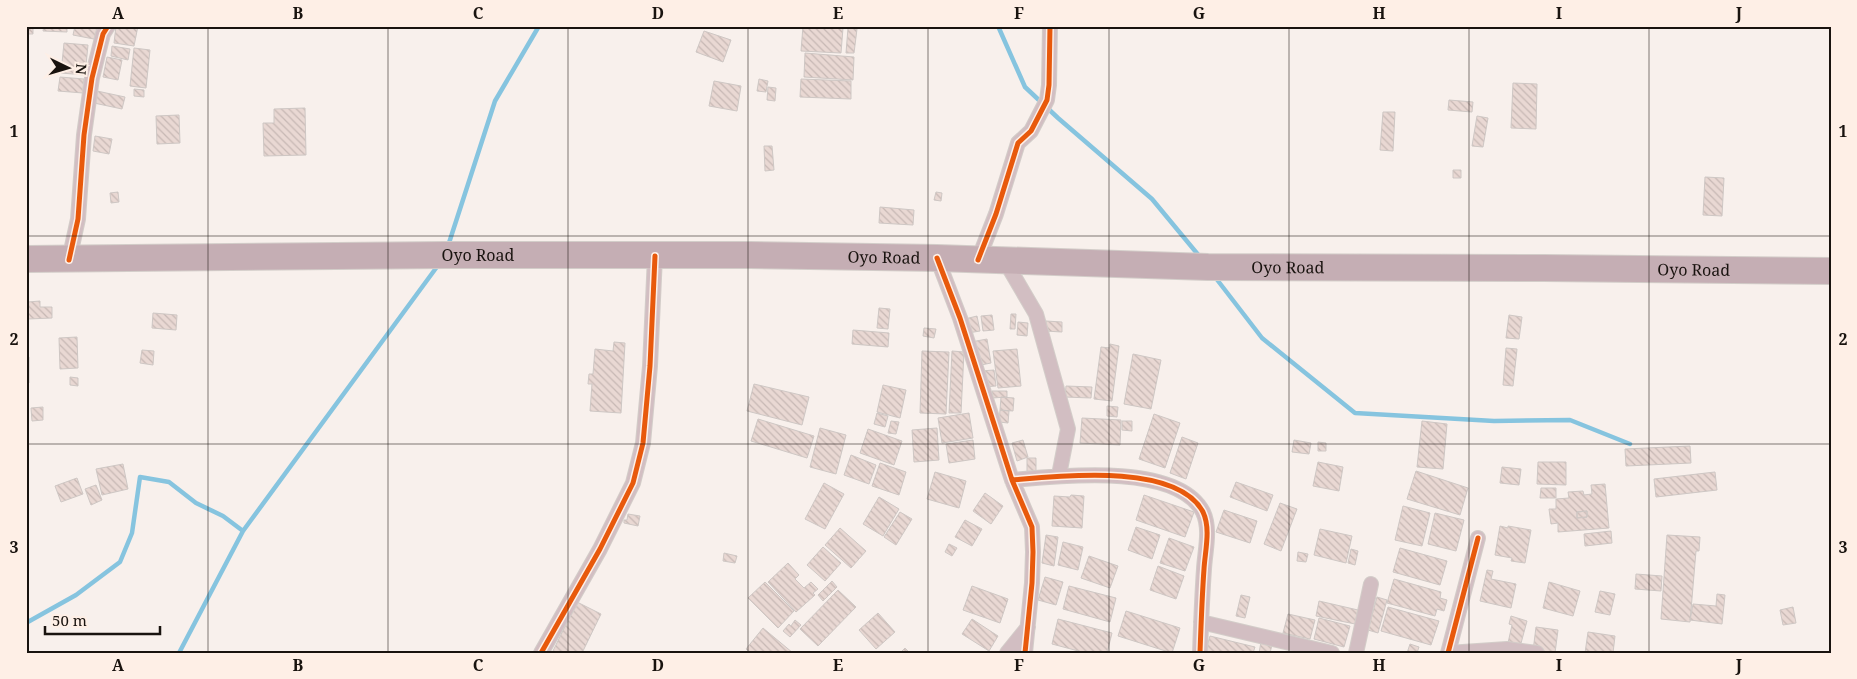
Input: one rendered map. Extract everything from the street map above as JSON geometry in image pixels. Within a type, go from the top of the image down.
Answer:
[{"type":"highway","name":"Oyo Road","points":[[26,259],[69,260],[242,256],[750,255],[937,258],[1208,268],[1544,268],[1831,271]]},
{"type":"street","points":[[69,260],[78,219],[84,135],[92,78],[103,34],[108,26]]},
{"type":"street","points":[[978,260],[996,214],[1018,143],[1031,130],[1047,100],[1050,26]]},
{"type":"street","points":[[541,653],[600,549],[633,483],[643,443],[650,366],[655,256]]},
{"type":"street","points":[[937,258],[960,318],[1012,480],[1032,527],[1033,559],[1025,653]]},
{"type":"street","points":[[1006,261],[1036,314],[1068,429],[1059,476]]},
{"type":"street","points":[[1012,480],[1059,476],[1111,475],[1149,480],[1189,496],[1203,512],[1208,533],[1200,653]]},
{"type":"street","points":[[1478,538],[1448,653],[1507,649],[1537,653]]},
{"type":"street","points":[[1356,653],[1371,584]]},
{"type":"street","points":[[1201,622],[1332,653]]},
{"type":"street","points":[[1007,653],[1028,627]]},
{"type":"building","points":[[26,26],[33,26],[33,34],[26,34]]},
{"type":"building","points":[[44,26],[67,26],[67,32],[43,31]]},
{"type":"building","points":[[75,26],[102,26],[99,40],[73,35]]},
{"type":"building","points":[[116,26],[138,26],[134,46],[114,43]]},
{"type":"building","points":[[803,26],[843,28],[841,53],[801,51]]},
{"type":"building","points":[[848,28],[857,29],[854,53],[846,53]]},
{"type":"building","points":[[704,31],[731,40],[723,62],[696,52]]},
{"type":"building","points":[[64,43],[88,45],[85,75],[61,73]]},
{"type":"building","points":[[112,46],[130,49],[128,60],[111,56]]},
{"type":"building","points":[[134,48],[150,50],[146,88],[130,86]]},
{"type":"building","points":[[805,53],[854,57],[853,80],[804,77]]},
{"type":"building","points":[[107,57],[122,60],[118,80],[103,77]]},
{"type":"building","points":[[60,77],[84,79],[83,93],[58,91]]},
{"type":"building","points":[[759,79],[768,81],[766,92],[757,91]]},
{"type":"building","points":[[801,79],[851,81],[851,99],[800,97]]},
{"type":"building","points":[[714,81],[741,86],[737,111],[709,106]]},
{"type":"building","points":[[1513,83],[1537,84],[1536,129],[1511,128]]},
{"type":"building","points":[[768,87],[776,88],[775,101],[767,100]]},
{"type":"building","points":[[134,89],[144,90],[144,97],[134,96]]},
{"type":"building","points":[[97,91],[125,97],[122,109],[94,103]]},
{"type":"building","points":[[1449,100],[1473,102],[1472,112],[1448,110]]},
{"type":"building","points":[[305,108],[306,155],[264,156],[263,123],[274,123],[274,109]]},
{"type":"building","points":[[1383,112],[1395,112],[1393,151],[1380,150]]},
{"type":"building","points":[[179,115],[180,143],[157,144],[156,116]]},
{"type":"building","points":[[1477,116],[1488,118],[1483,147],[1472,146]]},
{"type":"building","points":[[95,136],[112,139],[109,154],[93,151]]},
{"type":"building","points":[[764,146],[772,146],[774,170],[765,171]]},
{"type":"building","points":[[1453,170],[1461,170],[1461,178],[1453,178]]},
{"type":"building","points":[[1705,177],[1724,178],[1722,216],[1703,215]]},
{"type":"building","points":[[118,192],[119,202],[111,203],[110,193]]},
{"type":"building","points":[[936,192],[942,193],[941,201],[934,200]]},
{"type":"building","points":[[880,207],[914,210],[913,225],[879,223]]},
{"type":"building","points":[[40,301],[40,307],[52,307],[52,318],[28,319],[28,302]]},
{"type":"building","points":[[879,308],[890,309],[888,329],[877,328]]},
{"type":"building","points":[[153,313],[177,315],[176,330],[152,328]]},
{"type":"building","points":[[1011,314],[1016,314],[1015,329],[1010,329]]},
{"type":"building","points":[[992,315],[994,330],[983,331],[981,316]]},
{"type":"building","points":[[1509,315],[1522,317],[1519,339],[1506,338]]},
{"type":"building","points":[[977,316],[980,331],[968,333],[965,319]]},
{"type":"building","points":[[1046,321],[1062,322],[1062,332],[1045,331]]},
{"type":"building","points":[[1018,322],[1028,323],[1027,336],[1017,335]]},
{"type":"building","points":[[924,328],[936,329],[934,338],[923,336]]},
{"type":"building","points":[[853,330],[889,333],[888,347],[852,344]]},
{"type":"building","points":[[77,337],[78,368],[60,369],[59,338]]},
{"type":"building","points":[[987,339],[991,363],[976,366],[971,342]]},
{"type":"building","points":[[614,342],[625,343],[621,413],[590,411],[592,384],[588,384],[589,374],[593,374],[595,349],[613,351]]},
{"type":"building","points":[[1110,344],[1119,346],[1112,401],[1094,399],[1101,347],[1110,348]]},
{"type":"building","points":[[1506,348],[1517,349],[1513,386],[1503,385]]},
{"type":"building","points":[[1017,349],[1021,386],[998,388],[993,351]]},
{"type":"building","points":[[142,350],[154,351],[153,365],[140,363]]},
{"type":"building","points":[[922,351],[949,352],[946,414],[920,413]]},
{"type":"building","points":[[952,351],[964,352],[961,413],[949,413]]},
{"type":"building","points":[[1133,354],[1161,360],[1151,409],[1124,404]]},
{"type":"building","points":[[26,357],[29,357],[29,383],[26,383]]},
{"type":"building","points":[[994,370],[996,386],[982,387],[981,371]]},
{"type":"building","points":[[70,377],[78,378],[78,386],[70,385]]},
{"type":"building","points":[[754,384],[809,397],[802,425],[747,411]]},
{"type":"building","points":[[883,385],[906,390],[900,418],[877,412]]},
{"type":"building","points":[[1066,386],[1092,387],[1091,398],[1065,397]]},
{"type":"building","points":[[992,391],[1007,391],[1007,397],[992,398]]},
{"type":"building","points":[[1001,397],[1014,398],[1013,411],[1000,410]]},
{"type":"building","points":[[1107,406],[1118,407],[1117,417],[1107,416]]},
{"type":"building","points":[[43,407],[43,420],[32,421],[31,408]]},
{"type":"building","points":[[1000,410],[1009,411],[1008,423],[999,422]]},
{"type":"building","points":[[877,413],[888,416],[885,427],[874,424]]},
{"type":"building","points":[[969,413],[973,438],[942,443],[938,418]]},
{"type":"building","points":[[1154,414],[1180,423],[1165,468],[1139,459]]},
{"type":"building","points":[[1082,418],[1121,420],[1120,445],[1080,443]]},
{"type":"building","points":[[758,419],[814,436],[807,458],[751,441]]},
{"type":"building","points":[[891,421],[899,422],[896,434],[888,433]]},
{"type":"building","points":[[1122,421],[1132,421],[1132,431],[1122,430]]},
{"type":"building","points":[[1422,421],[1447,424],[1443,469],[1417,467]]},
{"type":"building","points":[[820,428],[846,435],[836,474],[810,467]]},
{"type":"building","points":[[937,428],[939,460],[914,462],[912,430]]},
{"type":"building","points":[[868,429],[902,441],[894,465],[860,453]]},
{"type":"building","points":[[1182,437],[1198,443],[1186,479],[1170,473]]},
{"type":"building","points":[[973,440],[975,459],[949,463],[946,444]]},
{"type":"building","points":[[1023,440],[1028,457],[1017,461],[1012,443]]},
{"type":"building","points":[[1294,440],[1311,443],[1309,454],[1292,452]]},
{"type":"building","points":[[1318,442],[1326,443],[1326,451],[1318,451]]},
{"type":"building","points":[[1690,446],[1691,463],[1626,466],[1625,449]]},
{"type":"building","points":[[851,455],[876,465],[869,484],[844,475]]},
{"type":"building","points":[[1027,458],[1036,458],[1036,472],[1027,473]]},
{"type":"building","points":[[1318,462],[1343,467],[1339,491],[1313,486]]},
{"type":"building","points":[[1538,462],[1566,462],[1566,485],[1537,484]]},
{"type":"building","points":[[880,463],[906,472],[899,495],[872,486]]},
{"type":"building","points":[[123,464],[128,489],[102,495],[96,469]]},
{"type":"building","points":[[1502,467],[1521,469],[1519,485],[1500,483]]},
{"type":"building","points":[[1416,471],[1468,488],[1460,515],[1407,499]]},
{"type":"building","points":[[935,472],[966,481],[959,508],[927,499]]},
{"type":"building","points":[[1715,472],[1717,490],[1656,497],[1654,479]]},
{"type":"building","points":[[77,478],[83,494],[61,502],[55,486]]},
{"type":"building","points":[[1236,482],[1273,495],[1267,511],[1230,497]]},
{"type":"building","points":[[824,483],[844,494],[825,529],[805,519]]},
{"type":"building","points":[[1605,484],[1609,528],[1558,532],[1558,523],[1551,524],[1549,509],[1556,509],[1556,499],[1569,498],[1568,492],[1583,491],[1584,495],[1592,494],[1591,485]],"holes":[[[1587,511],[1587,517],[1577,518],[1577,512]]]},
{"type":"building","points":[[96,485],[102,500],[91,505],[85,489]]},
{"type":"building","points":[[1541,488],[1556,488],[1556,498],[1540,498]]},
{"type":"building","points":[[985,493],[1003,506],[991,524],[973,511]]},
{"type":"building","points":[[1071,495],[1084,496],[1082,528],[1052,526],[1054,496],[1070,497]]},
{"type":"building","points":[[1144,495],[1194,512],[1185,537],[1136,520]]},
{"type":"building","points":[[879,497],[899,509],[883,536],[863,524]]},
{"type":"building","points":[[1280,503],[1297,509],[1281,551],[1264,544]]},
{"type":"building","points":[[1403,506],[1430,513],[1422,546],[1395,540]]},
{"type":"building","points":[[1224,510],[1257,521],[1250,543],[1216,532]]},
{"type":"building","points":[[1587,511],[1587,517],[1577,518],[1577,512]]},
{"type":"building","points":[[900,512],[912,519],[896,545],[884,537]]},
{"type":"building","points":[[1435,513],[1464,520],[1456,551],[1428,544]]},
{"type":"building","points":[[628,514],[640,516],[638,526],[624,523],[624,520],[627,520]]},
{"type":"building","points":[[965,520],[982,529],[972,546],[955,537]]},
{"type":"building","points":[[1500,526],[1531,530],[1525,563],[1511,561],[1512,558],[1495,555]]},
{"type":"building","points":[[1136,527],[1160,535],[1152,559],[1128,550]]},
{"type":"building","points":[[840,528],[866,551],[851,568],[825,545]]},
{"type":"building","points":[[1320,529],[1352,536],[1346,563],[1314,555]]},
{"type":"building","points":[[1611,531],[1612,543],[1585,546],[1584,534]]},
{"type":"building","points":[[1046,535],[1058,537],[1054,566],[1042,563]]},
{"type":"building","points":[[1667,535],[1700,537],[1699,551],[1696,551],[1690,622],[1661,619]]},
{"type":"building","points":[[1169,538],[1194,547],[1185,571],[1160,563]]},
{"type":"building","points":[[1063,542],[1083,547],[1078,570],[1058,565]]},
{"type":"building","points":[[949,544],[957,548],[952,556],[945,552]]},
{"type":"building","points":[[823,547],[841,563],[825,581],[807,565]]},
{"type":"building","points":[[1400,548],[1447,561],[1440,585],[1393,572]]},
{"type":"building","points":[[1351,549],[1358,551],[1355,565],[1348,563]]},
{"type":"building","points":[[1298,552],[1308,554],[1306,562],[1297,561]]},
{"type":"building","points":[[724,553],[737,556],[735,563],[723,561]]},
{"type":"building","points":[[1089,556],[1118,566],[1110,588],[1081,578]]},
{"type":"building","points":[[788,563],[799,575],[795,579],[804,588],[811,582],[818,589],[813,593],[815,595],[796,612],[768,582]]},
{"type":"building","points":[[1158,566],[1184,576],[1176,599],[1150,590]]},
{"type":"building","points":[[1487,570],[1493,571],[1491,579],[1516,584],[1511,608],[1480,601]]},
{"type":"building","points":[[1636,574],[1662,576],[1661,591],[1635,589]]},
{"type":"building","points":[[1045,577],[1063,582],[1056,605],[1038,600]]},
{"type":"building","points":[[1394,579],[1441,592],[1440,598],[1447,600],[1444,611],[1437,609],[1435,616],[1387,603]]},
{"type":"building","points":[[832,581],[837,587],[823,601],[818,595]]},
{"type":"building","points":[[765,582],[794,611],[778,628],[748,598]]},
{"type":"building","points":[[1549,582],[1580,591],[1573,616],[1543,608]]},
{"type":"building","points":[[972,586],[1008,599],[1000,623],[963,610]]},
{"type":"building","points":[[1069,586],[1116,598],[1110,622],[1063,609]]},
{"type":"building","points":[[838,590],[856,607],[818,646],[800,629]]},
{"type":"building","points":[[1600,591],[1615,594],[1610,615],[1595,612]]},
{"type":"building","points":[[1717,594],[1725,595],[1722,624],[1690,620],[1693,604],[1716,606]]},
{"type":"building","points":[[1241,595],[1250,597],[1245,618],[1236,616]]},
{"type":"building","points":[[1377,597],[1387,600],[1378,633],[1368,630]]},
{"type":"building","points":[[1319,601],[1358,610],[1355,624],[1316,616]]},
{"type":"building","points":[[577,602],[601,614],[582,653],[552,653]]},
{"type":"building","points":[[1388,607],[1439,621],[1431,645],[1381,631]]},
{"type":"building","points":[[1793,607],[1796,623],[1783,625],[1780,610]]},
{"type":"building","points":[[1126,611],[1180,628],[1172,653],[1118,636]]},
{"type":"building","points":[[878,613],[895,632],[876,649],[859,630]]},
{"type":"building","points":[[1288,614],[1315,620],[1310,639],[1283,633]]},
{"type":"building","points":[[1511,616],[1527,621],[1520,647],[1508,643],[1512,625],[1509,624]]},
{"type":"building","points":[[1319,618],[1350,626],[1344,647],[1314,639]]},
{"type":"building","points":[[972,619],[998,636],[989,651],[962,634]]},
{"type":"building","points":[[1058,619],[1112,633],[1107,653],[1086,653],[1052,644]]},
{"type":"building","points":[[795,620],[801,625],[790,637],[783,631],[789,624],[791,626]]},
{"type":"building","points":[[1536,627],[1558,630],[1555,653],[1533,651]]},
{"type":"building","points":[[763,628],[793,653],[751,653],[746,649]]},
{"type":"building","points":[[1588,632],[1615,636],[1613,653],[1585,653]]},
{"type":"building","points":[[1210,636],[1255,647],[1253,653],[1205,653]]},
{"type":"building","points":[[1261,642],[1272,645],[1270,653],[1259,653]]},
{"type":"building","points":[[1410,644],[1419,647],[1417,653],[1407,653]]},
{"type":"building","points":[[905,648],[910,653],[900,653]]},
{"type":"waterway","points":[[448,246],[495,101],[539,26]]},
{"type":"waterway","points":[[998,26],[1025,87],[1152,199],[1200,257]]},
{"type":"waterway","points":[[179,653],[243,531],[439,264]]},
{"type":"waterway","points":[[1215,277],[1262,338],[1355,413],[1494,421],[1570,420],[1630,444]]},
{"type":"waterway","points":[[26,623],[76,595],[120,562],[132,533],[140,477],[169,482],[196,503],[223,516],[243,531]]},
{"type":"cycle path","points":[[69,260],[78,219],[84,135],[92,78],[103,34],[108,26]]},
{"type":"cycle path","points":[[978,260],[996,214],[1018,143],[1031,131],[1047,100],[1050,26]]},
{"type":"cycle path","points":[[541,653],[600,549],[633,483],[643,443],[650,366],[655,256]]},
{"type":"cycle path","points":[[937,258],[960,318],[1012,480],[1032,527],[1032,583],[1025,653]]},
{"type":"cycle path","points":[[1012,480],[1058,476],[1115,476],[1143,479],[1169,485],[1189,496],[1203,512],[1207,526],[1200,653]]},
{"type":"cycle path","points":[[1448,653],[1478,538]]}]
